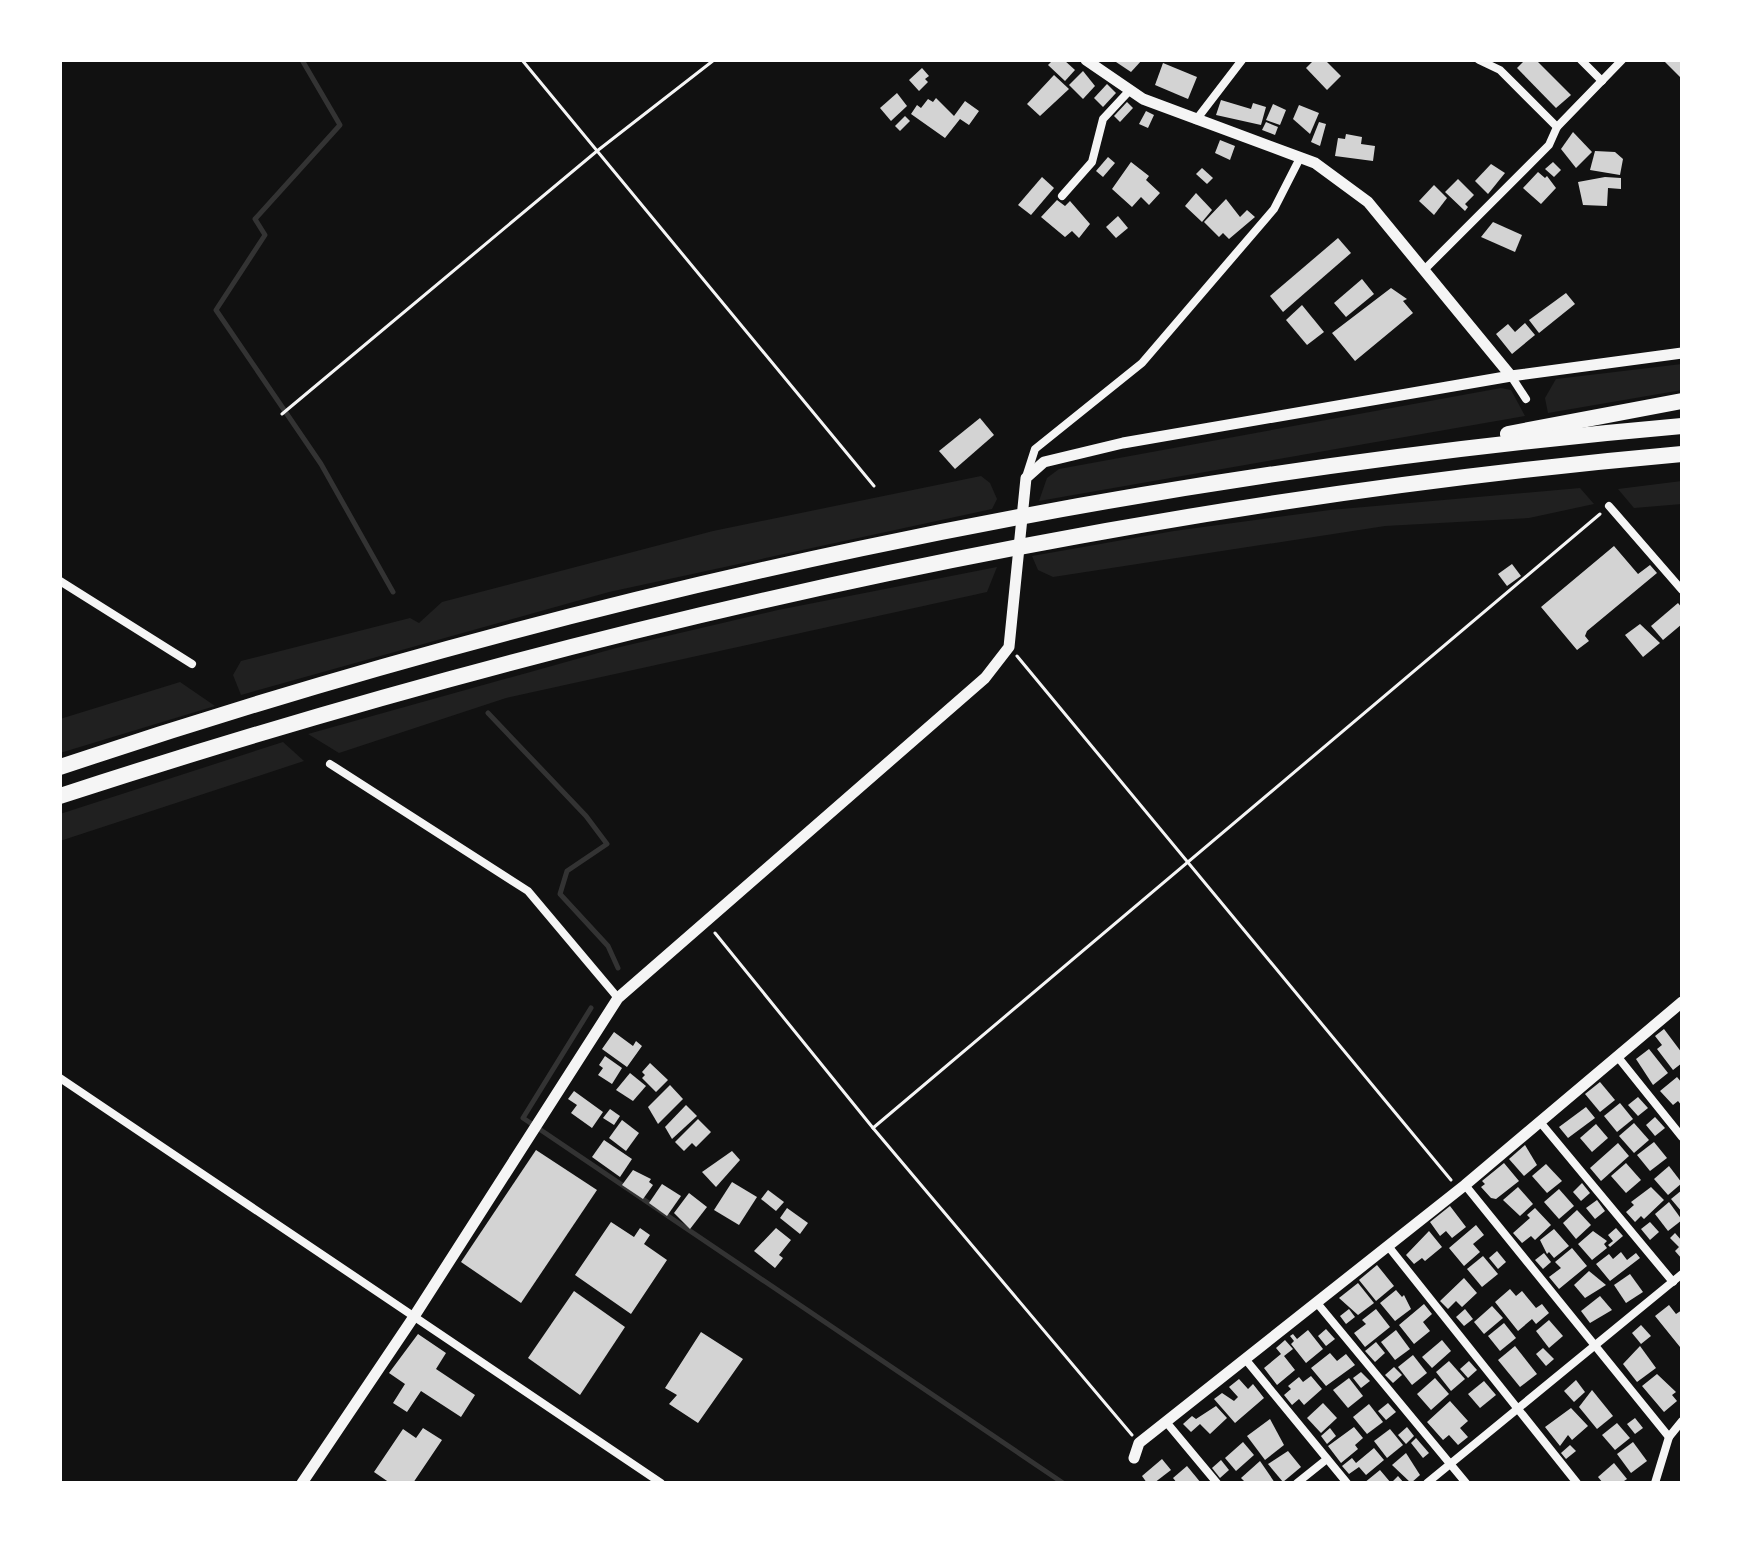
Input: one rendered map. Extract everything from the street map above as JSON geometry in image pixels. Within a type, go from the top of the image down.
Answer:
[{"type":"highway","points":[[60,767],[171,730],[492,637],[661,594],[1049,512],[1322,467],[1682,401]]},
{"type":"highway","points":[[1322,467],[1682,426]]},
{"type":"highway","points":[[60,796],[352,704],[799,590],[1054,539],[1334,494],[1682,454]]},
{"type":"highway","points":[[1481,475],[1542,475],[1682,463]]},
{"type":"street","points":[[1086,60],[1130,90],[1196,120],[1300,158],[1345,182],[1368,202],[1511,376],[1526,399]]},
{"type":"street","points":[[1196,120],[1242,60]]},
{"type":"street","points":[[1479,60],[1500,70],[1557,127]]},
{"type":"street","points":[[1496,60],[1500,70]]},
{"type":"street","points":[[1581,60],[1602,81]]},
{"type":"street","points":[[1424,270],[1549,145],[1557,127],[1622,60]]},
{"type":"street","points":[[1062,196],[1092,162],[1103,119],[1130,90]]},
{"type":"street","points":[[302,1483],[415,1315],[618,998],[985,678],[1009,647],[1026,478],[1035,449],[1142,363],[1274,209],[1300,158]]},
{"type":"street","points":[[1026,478],[1044,462],[1123,443],[1511,376],[1682,353]]},
{"type":"street","points":[[1609,506],[1682,590]]},
{"type":"street","points":[[60,581],[192,664]]},
{"type":"street","points":[[330,764],[528,891],[618,998]]},
{"type":"street","points":[[1134,1458],[1139,1443],[1462,1187],[1682,1002]]},
{"type":"street","points":[[1617,1056],[1681,1132]]},
{"type":"street","points":[[60,1078],[661,1483]]},
{"type":"street","points":[[1540,1122],[1673,1282]]},
{"type":"street","points":[[1462,1187],[1669,1437]]},
{"type":"street","points":[[1388,1246],[1577,1483]]},
{"type":"street","points":[[1427,1483],[1682,1274]]},
{"type":"street","points":[[1317,1303],[1466,1483]]},
{"type":"street","points":[[1246,1360],[1347,1483]]},
{"type":"street","points":[[1655,1483],[1669,1437],[1682,1421]]},
{"type":"street","points":[[1167,1423],[1217,1483]]},
{"type":"street","points":[[1297,1483],[1327,1459]]},
{"type":"path","points":[[522,60],[874,486]]},
{"type":"path","points":[[282,414],[597,151],[714,60]]},
{"type":"path","points":[[873,1128],[1609,506]]},
{"type":"path","points":[[1009,647],[1186,863],[1462,1187]]},
{"type":"path","points":[[705,921],[873,1128],[1139,1443]]},
{"type":"shaded area","points":[[1682,364],[1682,390],[1548,413],[1545,398],[1556,379]]},
{"type":"shaded area","points":[[1501,388],[1511,390],[1525,416],[1039,501],[1047,478],[1059,469]]},
{"type":"shaded area","points":[[981,476],[990,483],[997,499],[992,509],[609,592],[241,695],[233,675],[241,661],[410,618],[419,623],[442,602],[713,531]]},
{"type":"shaded area","points":[[1682,481],[1682,504],[1634,508],[1618,489]]},
{"type":"shaded area","points":[[1580,488],[1594,504],[1529,518],[1385,526],[1053,577],[1038,570],[1032,556],[1174,531],[1330,510]]},
{"type":"shaded area","points":[[997,567],[987,592],[506,698],[339,753],[308,734],[616,648],[778,610]]},
{"type":"shaded area","points":[[180,682],[215,706],[60,753],[60,719]]},
{"type":"shaded area","points":[[283,742],[304,761],[60,841],[60,814]]},
{"type":"building","points":[[1053,60],[1064,60],[1075,70],[1065,81],[1048,65]]},
{"type":"building","points":[[1113,60],[1142,60],[1131,72]]},
{"type":"building","points":[[1314,60],[1325,60],[1341,76],[1327,90],[1306,68]]},
{"type":"building","points":[[1525,60],[1536,60],[1571,95],[1556,108],[1517,68]]},
{"type":"building","points":[[1663,60],[1682,60],[1682,79]]},
{"type":"building","points":[[1163,63],[1197,77],[1188,99],[1155,85]]},
{"type":"building","points":[[922,68],[929,76],[925,79],[928,82],[919,91],[909,80]]},
{"type":"building","points":[[1083,71],[1095,86],[1083,99],[1069,85]]},
{"type":"building","points":[[1054,75],[1069,89],[1040,116],[1027,104]]},
{"type":"building","points":[[1107,84],[1116,93],[1103,107],[1094,98]]},
{"type":"building","points":[[897,93],[907,106],[891,121],[880,108]]},
{"type":"building","points":[[936,98],[954,116],[965,101],[979,111],[969,125],[960,119],[945,138],[911,114],[917,105],[921,108],[928,99],[933,102]]},
{"type":"building","points":[[1221,100],[1251,109],[1253,103],[1266,107],[1261,125],[1216,115]]},
{"type":"building","points":[[1127,102],[1133,108],[1120,122],[1114,116]]},
{"type":"building","points":[[1273,104],[1286,110],[1280,125],[1266,120]]},
{"type":"building","points":[[1299,105],[1319,113],[1310,134],[1293,119]]},
{"type":"building","points":[[1146,111],[1154,115],[1148,128],[1139,124]]},
{"type":"building","points":[[905,116],[910,121],[900,131],[895,126]]},
{"type":"building","points":[[1266,122],[1278,127],[1275,135],[1262,130]]},
{"type":"building","points":[[1319,122],[1326,124],[1320,146],[1311,142]]},
{"type":"building","points":[[1573,132],[1592,152],[1576,168],[1561,149]]},
{"type":"building","points":[[1346,134],[1362,137],[1361,144],[1375,146],[1373,161],[1335,156],[1338,138],[1345,139]]},
{"type":"building","points":[[1220,140],[1235,146],[1230,160],[1215,153]]},
{"type":"building","points":[[1595,151],[1615,152],[1623,159],[1620,175],[1590,170]]},
{"type":"building","points":[[1108,157],[1115,163],[1103,177],[1096,171]]},
{"type":"building","points":[[1131,162],[1149,176],[1146,180],[1160,193],[1149,205],[1141,197],[1132,207],[1112,189]]},
{"type":"building","points":[[1553,162],[1561,170],[1554,177],[1545,169]]},
{"type":"building","points":[[1491,164],[1505,173],[1488,194],[1475,181]]},
{"type":"building","points":[[1202,168],[1213,178],[1207,184],[1196,174]]},
{"type":"building","points":[[1538,172],[1545,178],[1547,176],[1556,188],[1541,204],[1523,188]]},
{"type":"building","points":[[1042,177],[1054,188],[1031,215],[1018,205]]},
{"type":"building","points":[[1605,177],[1621,178],[1621,189],[1608,188],[1607,206],[1583,205],[1578,182]]},
{"type":"building","points":[[1458,179],[1474,195],[1465,204],[1468,207],[1465,211],[1445,192]]},
{"type":"building","points":[[1434,185],[1447,198],[1434,215],[1419,201]]},
{"type":"building","points":[[1196,193],[1212,210],[1202,222],[1185,206]]},
{"type":"building","points":[[1226,199],[1240,217],[1247,210],[1255,217],[1229,239],[1223,233],[1219,237],[1204,222]]},
{"type":"building","points":[[1057,200],[1065,206],[1070,201],[1090,224],[1079,238],[1072,231],[1065,237],[1041,217]]},
{"type":"building","points":[[1118,216],[1128,228],[1116,238],[1106,227]]},
{"type":"building","points":[[1493,222],[1522,235],[1515,252],[1481,237]]},
{"type":"building","points":[[1338,238],[1351,253],[1283,312],[1270,296]]},
{"type":"building","points":[[1362,279],[1374,294],[1346,317],[1334,303]]},
{"type":"building","points":[[1391,288],[1407,299],[1403,301],[1413,313],[1355,361],[1332,333]]},
{"type":"building","points":[[1566,293],[1575,304],[1539,333],[1529,320]]},
{"type":"building","points":[[1302,305],[1324,332],[1307,345],[1286,320]]},
{"type":"building","points":[[1525,323],[1535,335],[1512,354],[1496,334],[1508,324],[1515,332]]},
{"type":"building","points":[[980,418],[994,435],[955,469],[939,451]]},
{"type":"building","points":[[1614,546],[1638,574],[1650,565],[1657,573],[1587,631],[1585,636],[1589,641],[1577,650],[1541,607]]},
{"type":"building","points":[[1512,564],[1521,576],[1507,586],[1498,574]]},
{"type":"building","points":[[1678,603],[1682,608],[1682,624],[1663,640],[1651,626]]},
{"type":"building","points":[[1640,624],[1660,643],[1643,657],[1625,635]]},
{"type":"building","points":[[1664,1029],[1682,1053],[1682,1063],[1673,1070],[1657,1049],[1662,1045],[1655,1036]]},
{"type":"building","points":[[614,1032],[633,1046],[636,1041],[642,1046],[627,1067],[602,1049]]},
{"type":"building","points":[[1649,1049],[1668,1073],[1653,1085],[1636,1059]]},
{"type":"building","points":[[605,1056],[622,1068],[612,1084],[598,1075],[603,1068],[599,1065]]},
{"type":"building","points":[[650,1063],[668,1080],[656,1092],[642,1078],[645,1075],[642,1072]]},
{"type":"building","points":[[630,1073],[646,1086],[633,1101],[616,1090]]},
{"type":"building","points":[[1677,1077],[1682,1083],[1682,1106],[1678,1101],[1673,1105],[1660,1091]]},
{"type":"building","points":[[1600,1082],[1615,1100],[1600,1112],[1585,1094]]},
{"type":"building","points":[[670,1085],[683,1099],[658,1124],[648,1107]]},
{"type":"building","points":[[574,1091],[603,1112],[592,1128],[571,1113],[577,1105],[568,1099]]},
{"type":"building","points":[[1638,1097],[1648,1108],[1638,1116],[1628,1105]]},
{"type":"building","points":[[1620,1103],[1633,1119],[1617,1132],[1604,1116]]},
{"type":"building","points":[[686,1105],[697,1116],[672,1139],[665,1127]]},
{"type":"building","points":[[1586,1107],[1595,1118],[1568,1138],[1559,1127]]},
{"type":"building","points":[[610,1109],[620,1116],[614,1125],[603,1118]]},
{"type":"building","points":[[1655,1117],[1665,1128],[1655,1136],[1646,1125]]},
{"type":"building","points":[[698,1119],[711,1132],[696,1147],[692,1143],[684,1151],[675,1142]]},
{"type":"building","points":[[622,1120],[639,1133],[626,1151],[609,1138]]},
{"type":"building","points":[[1634,1123],[1649,1140],[1634,1153],[1619,1136]]},
{"type":"building","points":[[1596,1124],[1608,1138],[1592,1152],[1580,1138]]},
{"type":"building","points":[[604,1140],[632,1159],[620,1177],[592,1157]]},
{"type":"building","points":[[1654,1142],[1667,1158],[1650,1171],[1637,1155]]},
{"type":"building","points":[[1618,1143],[1629,1156],[1601,1181],[1590,1168]]},
{"type":"building","points":[[1525,1145],[1537,1165],[1524,1176],[1509,1159]]},
{"type":"building","points":[[536,1150],[597,1190],[521,1303],[461,1262]]},
{"type":"building","points":[[732,1151],[740,1160],[716,1187],[702,1172]]},
{"type":"building","points":[[1504,1163],[1519,1181],[1496,1199],[1491,1198],[1481,1187],[1485,1184],[1482,1181]]},
{"type":"building","points":[[1626,1163],[1641,1180],[1626,1193],[1611,1176]]},
{"type":"building","points":[[1546,1164],[1562,1181],[1547,1193],[1532,1176]]},
{"type":"building","points":[[1669,1166],[1682,1183],[1668,1195],[1654,1179]]},
{"type":"building","points":[[633,1170],[651,1179],[649,1182],[653,1185],[643,1199],[622,1185]]},
{"type":"building","points":[[732,1182],[757,1197],[739,1225],[714,1210]]},
{"type":"building","points":[[1582,1183],[1590,1193],[1581,1201],[1573,1192]]},
{"type":"building","points":[[662,1184],[681,1196],[667,1216],[649,1203]]},
{"type":"building","points":[[1518,1187],[1533,1204],[1520,1216],[1503,1200]]},
{"type":"building","points":[[1651,1187],[1664,1200],[1644,1219],[1641,1216],[1635,1222],[1626,1212],[1634,1205],[1631,1202]]},
{"type":"building","points":[[1559,1189],[1574,1206],[1559,1219],[1544,1202]]},
{"type":"building","points":[[768,1190],[784,1202],[776,1211],[761,1199]]},
{"type":"building","points":[[1682,1190],[1682,1212],[1671,1199]]},
{"type":"building","points":[[689,1193],[707,1207],[690,1229],[674,1213]]},
{"type":"building","points":[[1597,1200],[1605,1211],[1595,1219],[1586,1208]]},
{"type":"building","points":[[1669,1202],[1682,1220],[1668,1231],[1655,1214]]},
{"type":"building","points":[[1450,1206],[1466,1227],[1452,1238],[1446,1231],[1440,1236],[1430,1222]]},
{"type":"building","points":[[787,1208],[808,1223],[800,1234],[780,1218]]},
{"type":"building","points":[[1535,1208],[1551,1225],[1535,1240],[1531,1236],[1522,1243],[1513,1233],[1530,1218],[1527,1215]]},
{"type":"building","points":[[1577,1210],[1591,1225],[1576,1239],[1563,1223]]},
{"type":"building","points":[[611,1222],[634,1237],[640,1228],[650,1235],[644,1244],[667,1260],[631,1314],[575,1275]]},
{"type":"building","points":[[1650,1222],[1659,1232],[1650,1240],[1641,1229]]},
{"type":"building","points":[[1476,1225],[1484,1235],[1473,1244],[1480,1252],[1464,1266],[1449,1248]]},
{"type":"building","points":[[776,1228],[791,1240],[779,1255],[783,1258],[775,1268],[754,1251]]},
{"type":"building","points":[[1616,1228],[1623,1236],[1610,1247],[1608,1245],[1613,1241],[1608,1235]]},
{"type":"building","points":[[1554,1229],[1569,1246],[1554,1258],[1549,1252],[1547,1254],[1540,1240]]},
{"type":"building","points":[[1429,1231],[1442,1247],[1425,1261],[1422,1258],[1414,1264],[1406,1255]]},
{"type":"building","points":[[1593,1231],[1607,1241],[1604,1244],[1607,1248],[1592,1260],[1578,1244]]},
{"type":"building","points":[[1675,1233],[1682,1241],[1682,1259],[1675,1251],[1679,1247],[1670,1238]]},
{"type":"building","points":[[1572,1248],[1587,1266],[1559,1289],[1549,1277],[1561,1268],[1555,1262]]},
{"type":"building","points":[[1497,1251],[1506,1262],[1498,1269],[1489,1258]]},
{"type":"building","points":[[1621,1252],[1627,1260],[1636,1253],[1640,1258],[1610,1281],[1596,1264],[1609,1254],[1613,1259]]},
{"type":"building","points":[[1544,1253],[1551,1262],[1543,1269],[1535,1260]]},
{"type":"building","points":[[1483,1256],[1498,1274],[1482,1287],[1467,1269]]},
{"type":"building","points":[[1377,1265],[1394,1286],[1376,1301],[1359,1280]]},
{"type":"building","points":[[1589,1271],[1606,1285],[1585,1298],[1574,1285]]},
{"type":"building","points":[[1630,1274],[1643,1292],[1626,1303],[1614,1285]]},
{"type":"building","points":[[1464,1278],[1477,1293],[1462,1307],[1456,1301],[1448,1309],[1440,1301]]},
{"type":"building","points":[[1358,1283],[1374,1303],[1358,1315],[1339,1298]]},
{"type":"building","points":[[1510,1289],[1516,1296],[1522,1291],[1536,1308],[1542,1304],[1549,1313],[1536,1324],[1532,1319],[1518,1331],[1495,1302]]},
{"type":"building","points":[[1396,1290],[1402,1297],[1404,1295],[1411,1309],[1395,1321],[1380,1303]]},
{"type":"building","points":[[574,1291],[625,1327],[580,1395],[528,1358]]},
{"type":"building","points":[[1600,1296],[1612,1310],[1590,1323],[1581,1311]]},
{"type":"building","points":[[1424,1304],[1432,1314],[1423,1322],[1430,1331],[1414,1344],[1399,1325]]},
{"type":"building","points":[[1669,1305],[1676,1314],[1682,1310],[1680,1347],[1655,1316]]},
{"type":"building","points":[[1492,1306],[1503,1318],[1484,1334],[1474,1322]]},
{"type":"building","points":[[1349,1309],[1355,1317],[1346,1324],[1340,1316]]},
{"type":"building","points":[[1376,1309],[1390,1327],[1365,1347],[1354,1333],[1366,1324],[1362,1320]]},
{"type":"building","points":[[1465,1309],[1473,1319],[1464,1326],[1456,1317]]},
{"type":"building","points":[[1549,1320],[1563,1336],[1549,1348],[1536,1331]]},
{"type":"building","points":[[1504,1323],[1516,1338],[1500,1351],[1488,1336]]},
{"type":"building","points":[[1641,1325],[1651,1336],[1641,1344],[1632,1333]]},
{"type":"building","points":[[1326,1329],[1335,1339],[1326,1346],[1318,1336]]},
{"type":"building","points":[[1308,1330],[1323,1349],[1306,1363],[1291,1344],[1294,1341],[1290,1336],[1293,1334],[1297,1339]]},
{"type":"building","points":[[1396,1330],[1410,1349],[1395,1360],[1381,1342]]},
{"type":"building","points":[[701,1332],[743,1359],[698,1423],[669,1404],[677,1395],[665,1388]]},
{"type":"building","points":[[418,1334],[446,1353],[436,1369],[475,1395],[461,1417],[421,1391],[407,1412],[393,1403],[405,1384],[389,1373]]},
{"type":"building","points":[[1285,1340],[1293,1349],[1284,1356],[1295,1370],[1277,1385],[1264,1368],[1281,1354],[1276,1348]]},
{"type":"building","points":[[1442,1340],[1451,1351],[1432,1368],[1422,1357]]},
{"type":"building","points":[[1376,1342],[1385,1353],[1375,1362],[1365,1351]]},
{"type":"building","points":[[1515,1346],[1537,1374],[1520,1387],[1498,1360]]},
{"type":"building","points":[[1640,1346],[1656,1368],[1637,1382],[1623,1364]]},
{"type":"building","points":[[1543,1348],[1554,1359],[1546,1366],[1536,1354]]},
{"type":"building","points":[[1330,1353],[1337,1361],[1346,1354],[1355,1365],[1326,1386],[1311,1368]]},
{"type":"building","points":[[1413,1355],[1427,1373],[1412,1385],[1398,1367]]},
{"type":"building","points":[[1449,1361],[1465,1379],[1451,1391],[1436,1372]]},
{"type":"building","points":[[1469,1361],[1477,1370],[1468,1378],[1460,1369]]},
{"type":"building","points":[[1394,1367],[1402,1375],[1393,1383],[1385,1375]]},
{"type":"building","points":[[1361,1372],[1370,1381],[1361,1388],[1353,1378]]},
{"type":"building","points":[[1657,1374],[1676,1392],[1672,1395],[1677,1401],[1664,1412],[1642,1386]]},
{"type":"building","points":[[1311,1376],[1322,1389],[1304,1405],[1299,1399],[1292,1405],[1284,1395],[1291,1389],[1288,1386],[1299,1377],[1303,1382]]},
{"type":"building","points":[[1349,1378],[1363,1396],[1348,1408],[1333,1390]]},
{"type":"building","points":[[1435,1378],[1449,1394],[1431,1410],[1417,1394]]},
{"type":"building","points":[[1239,1379],[1248,1389],[1253,1384],[1264,1398],[1235,1423],[1214,1399],[1222,1393],[1234,1401],[1238,1397],[1229,1387]]},
{"type":"building","points":[[1576,1380],[1585,1392],[1574,1402],[1564,1391]]},
{"type":"building","points":[[1484,1381],[1496,1395],[1480,1408],[1468,1394]]},
{"type":"building","points":[[1592,1390],[1613,1416],[1597,1429],[1579,1407]]},
{"type":"building","points":[[1450,1401],[1468,1421],[1460,1428],[1468,1437],[1458,1445],[1449,1435],[1443,1440],[1427,1422]]},
{"type":"building","points":[[1323,1403],[1337,1418],[1321,1433],[1307,1418]]},
{"type":"building","points":[[1388,1403],[1396,1412],[1386,1420],[1378,1411]]},
{"type":"building","points":[[1369,1404],[1383,1422],[1367,1434],[1353,1417]]},
{"type":"building","points":[[1216,1406],[1227,1418],[1210,1434],[1200,1424],[1191,1432],[1183,1424],[1192,1416],[1196,1419]]},
{"type":"building","points":[[1571,1408],[1588,1426],[1572,1440],[1568,1435],[1560,1446],[1545,1427]]},
{"type":"building","points":[[1635,1418],[1643,1428],[1635,1434],[1627,1424]]},
{"type":"building","points":[[1270,1419],[1284,1445],[1265,1460],[1247,1436]]},
{"type":"building","points":[[1617,1423],[1630,1438],[1615,1450],[1602,1435]]},
{"type":"building","points":[[1354,1427],[1363,1438],[1355,1445],[1358,1449],[1341,1463],[1328,1446]]},
{"type":"building","points":[[1407,1427],[1414,1436],[1406,1444],[1398,1435]]},
{"type":"building","points":[[423,1428],[442,1440],[413,1483],[390,1483],[374,1472],[403,1429],[416,1438]]},
{"type":"building","points":[[1330,1428],[1336,1436],[1327,1444],[1321,1436]]},
{"type":"building","points":[[1390,1429],[1403,1445],[1387,1458],[1374,1441]]},
{"type":"building","points":[[1416,1438],[1429,1453],[1423,1458],[1411,1443]]},
{"type":"building","points":[[1243,1442],[1254,1455],[1236,1471],[1225,1458]]},
{"type":"building","points":[[1633,1442],[1647,1461],[1631,1473],[1617,1454]]},
{"type":"building","points":[[1570,1445],[1576,1451],[1566,1459],[1561,1453]]},
{"type":"building","points":[[1374,1448],[1384,1460],[1366,1475],[1359,1467],[1349,1474],[1342,1466],[1352,1458],[1356,1463]]},
{"type":"building","points":[[1288,1451],[1301,1467],[1283,1482],[1268,1464]]},
{"type":"building","points":[[1406,1453],[1420,1475],[1411,1483],[1392,1465]]},
{"type":"building","points":[[1162,1459],[1171,1470],[1154,1483],[1147,1483],[1142,1476]]},
{"type":"building","points":[[1221,1460],[1229,1470],[1220,1478],[1212,1468]]},
{"type":"building","points":[[1260,1461],[1275,1483],[1246,1483],[1241,1478]]},
{"type":"building","points":[[1614,1463],[1627,1479],[1621,1483],[1603,1483],[1598,1477]]},
{"type":"building","points":[[1187,1466],[1201,1483],[1177,1483],[1173,1478]]},
{"type":"building","points":[[1380,1470],[1391,1483],[1364,1483]]},
{"type":"building","points":[[1398,1476],[1404,1483],[1391,1483]]},
{"type":"waterway","points":[[302,60],[340,125],[255,219],[265,235],[216,310],[321,464],[393,592]]},
{"type":"waterway","points":[[488,713],[586,816],[607,844],[567,871],[560,894],[608,946],[618,968]]},
{"type":"waterway","points":[[591,1008],[523,1118],[1063,1483]]}]
